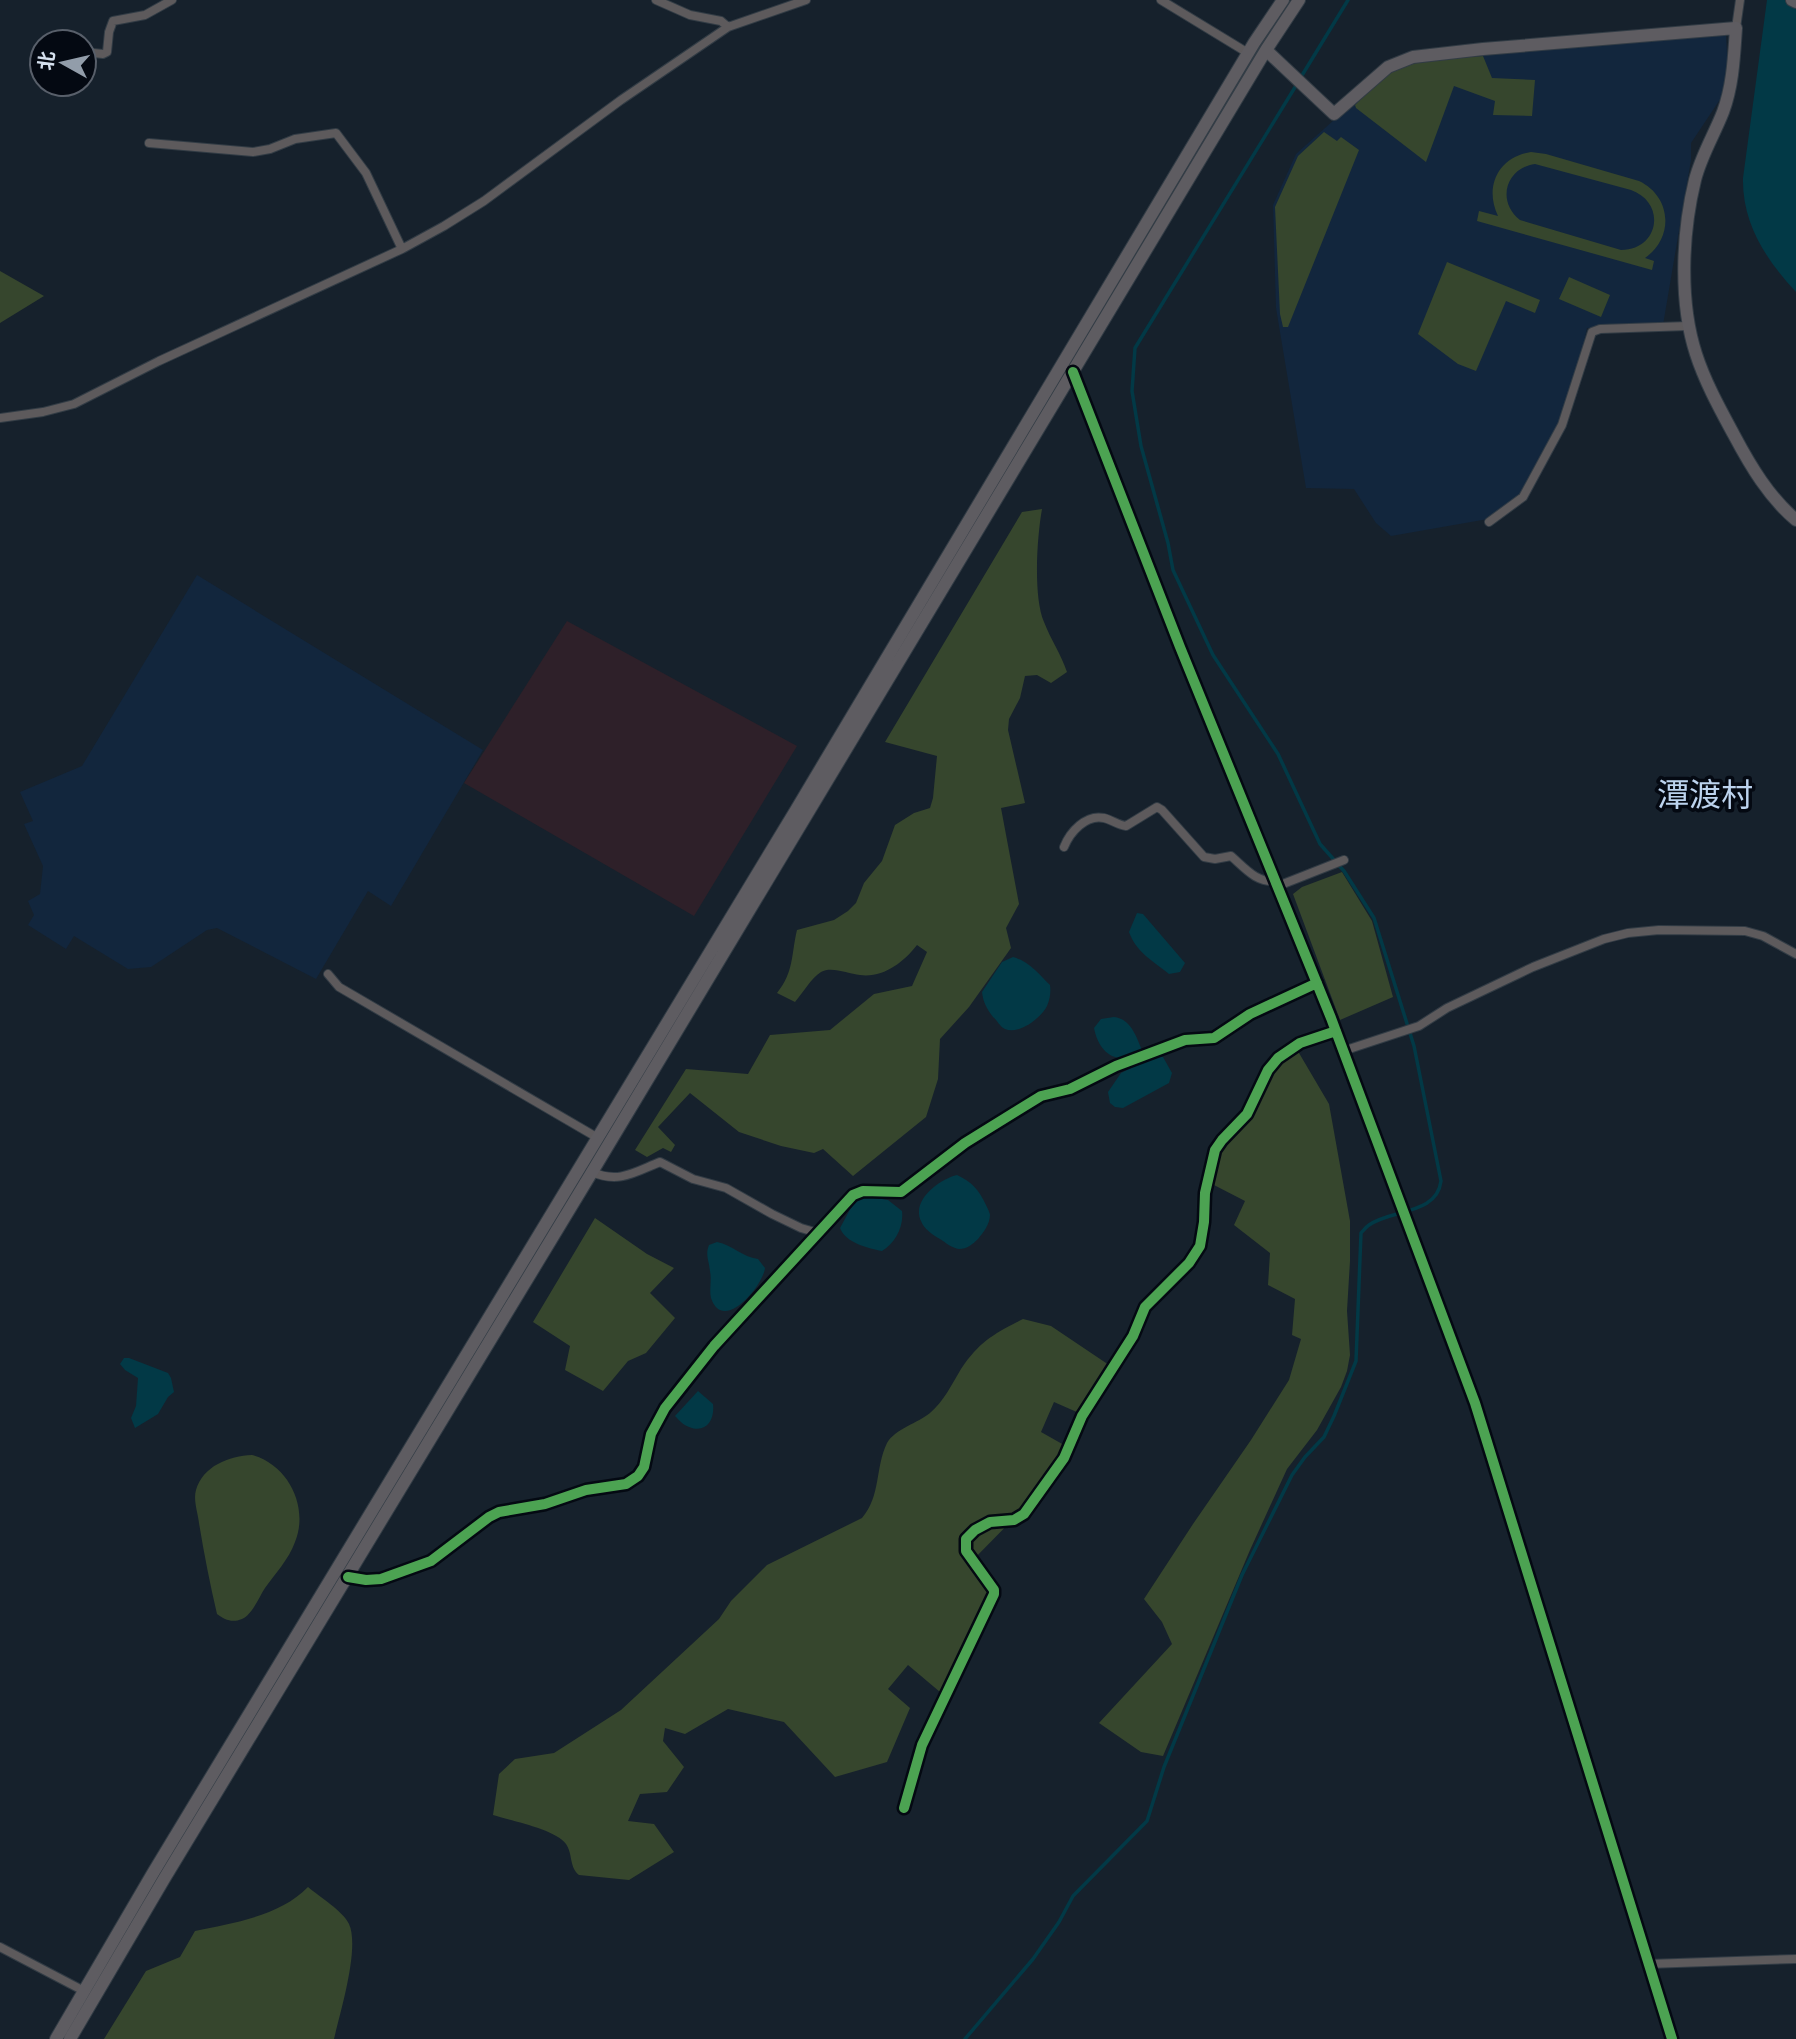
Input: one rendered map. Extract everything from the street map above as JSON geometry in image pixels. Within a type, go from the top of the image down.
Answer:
[{"type":"main road","points":[[56,2039],[153,1873],[598,1138],[1248,53],[1283,0]]},
{"type":"main road","points":[[70,2039],[1266,50],[1299,0]]},
{"type":"main road","points":[[1266,50],[1334,114],[1388,67],[1413,57],[1735,28],[1732,81],[1693,190],[1685,262],[1688,326],[1702,371],[1733,433],[1763,486],[1796,520]]},
{"type":"main road","points":[[1073,372],[1180,648],[1317,983],[1475,1404],[1672,2039]]},
{"type":"street","points":[[98,53],[107,52],[113,21],[145,15],[172,0]]},
{"type":"street","points":[[656,0],[690,15],[721,21],[728,27]]},
{"type":"street","points":[[0,418],[74,404],[172,355],[402,249],[484,201],[621,100],[728,27],[806,0]]},
{"type":"street","points":[[1161,0],[1248,53]]},
{"type":"street","points":[[1735,28],[1740,0]]},
{"type":"street","points":[[149,143],[253,152],[270,149],[295,139],[336,132],[366,173],[402,249]]},
{"type":"street","points":[[1489,522],[1523,497],[1562,425],[1592,332],[1600,329],[1688,326]]},
{"type":"street","points":[[1064,847],[1074,831],[1090,819],[1103,817],[1126,826],[1157,807],[1204,857],[1215,859],[1231,856],[1256,878],[1264,881],[1277,884],[1344,860]]},
{"type":"street","points":[[1343,1051],[1419,1026],[1447,1008],[1533,967],[1604,939],[1628,933],[1659,930],[1745,931],[1763,936],[1796,954]]},
{"type":"street","points":[[328,974],[339,987],[598,1138]]},
{"type":"street","points":[[348,1577],[366,1580],[387,1578],[437,1557],[496,1513],[545,1504],[586,1490],[626,1484],[638,1476],[644,1466],[651,1434],[666,1408],[715,1346],[853,1195],[863,1191],[901,1192],[965,1143],[1041,1097],[1070,1089],[1116,1066],[1185,1040],[1214,1038],[1250,1014],[1317,983]]},
{"type":"street","points":[[904,1808],[922,1745],[994,1594],[994,1590],[966,1551],[966,1539],[975,1530],[990,1522],[1014,1520],[1024,1514],[1032,1504],[1064,1458],[1082,1416],[1133,1336],[1145,1307],[1189,1263],[1200,1246],[1205,1193],[1215,1150],[1247,1114],[1268,1070],[1278,1058],[1300,1043],[1335,1031]]},
{"type":"street","points":[[592,1172],[604,1177],[618,1178],[660,1162],[693,1178],[726,1188],[772,1214],[818,1233]]},
{"type":"street","points":[[0,1947],[84,1991]]},
{"type":"street","points":[[1648,1964],[1796,1959]]},
{"type":"shaded area","points":[[1767,0],[1796,0],[1796,292],[1775,267],[1758,240],[1751,225],[1744,195],[1743,178]]},
{"type":"shaded area","points":[[1726,34],[1728,74],[1721,98],[1691,143],[1691,160],[1663,325],[1587,328],[1576,379],[1564,412],[1521,494],[1488,519],[1391,536],[1376,523],[1354,489],[1306,488],[1276,308],[1273,205],[1296,154],[1392,68],[1413,60]]},
{"type":"shaded area","points":[[197,575],[483,750],[391,906],[368,891],[316,979],[217,928],[207,930],[151,967],[128,969],[74,936],[66,949],[28,925],[34,915],[28,901],[40,894],[43,866],[24,824],[33,821],[20,792],[82,766]]},
{"type":"shaded area","points":[[567,621],[797,746],[694,916],[464,783]]},
{"type":"shaded area","points":[[1137,913],[1143,914],[1185,963],[1180,972],[1169,974],[1136,945],[1129,932]]},
{"type":"shaded area","points":[[1013,957],[1033,968],[1050,985],[1050,998],[1040,1016],[1017,1030],[1003,1028],[986,1005],[982,992],[1002,962]]},
{"type":"shaded area","points":[[1114,1017],[1129,1025],[1142,1050],[1126,1058],[1111,1056],[1105,1051],[1094,1028],[1101,1019]]},
{"type":"shaded area","points":[[1155,1056],[1163,1057],[1172,1073],[1169,1083],[1123,1108],[1110,1103],[1108,1092],[1121,1073]]},
{"type":"shaded area","points":[[957,1175],[978,1191],[990,1215],[988,1225],[978,1239],[959,1249],[929,1232],[922,1224],[919,1213],[920,1206],[929,1192],[943,1181]]},
{"type":"shaded area","points":[[863,1196],[888,1200],[902,1211],[898,1234],[882,1251],[852,1241],[840,1228],[854,1202]]},
{"type":"shaded area","points":[[717,1242],[758,1259],[765,1268],[763,1276],[750,1295],[733,1309],[724,1311],[717,1308],[710,1295],[711,1274],[707,1252],[709,1245]]},
{"type":"shaded area","points":[[124,1358],[168,1373],[174,1392],[158,1414],[135,1428],[131,1418],[136,1406],[138,1378],[120,1364]]},
{"type":"shaded area","points":[[698,1391],[713,1404],[713,1410],[708,1424],[695,1429],[675,1416]]},
{"type":"green space","points":[[1483,56],[1492,78],[1535,80],[1532,116],[1493,115],[1495,101],[1454,86],[1426,162],[1356,108],[1355,105],[1391,70],[1413,61]]},
{"type":"green space","points":[[1324,132],[1337,141],[1341,137],[1359,150],[1288,327],[1283,327],[1280,314],[1275,207],[1298,156]]},
{"type":"green space","points":[[1531,152],[1546,154],[1639,181],[1650,188],[1658,196],[1665,217],[1661,239],[1645,258],[1654,261],[1652,270],[1477,221],[1479,211],[1498,216],[1493,194],[1497,175],[1510,160]],"holes":[[[1535,164],[1631,190],[1642,196],[1650,205],[1654,225],[1644,242],[1634,248],[1621,250],[1520,220],[1508,204],[1507,195],[1511,178],[1525,167]]]},
{"type":"green space","points":[[1447,262],[1540,300],[1535,313],[1506,301],[1476,371],[1458,364],[1418,334]]},
{"type":"green space","points":[[0,271],[44,296],[0,323]]},
{"type":"green space","points":[[1569,277],[1610,295],[1601,317],[1559,299]]},
{"type":"green space","points":[[1042,509],[1038,550],[1038,597],[1044,622],[1067,672],[1051,683],[1037,675],[1025,676],[1020,698],[1009,719],[1008,730],[1025,803],[1001,808],[1019,904],[1006,928],[1011,948],[969,1007],[940,1039],[938,1079],[926,1117],[853,1176],[823,1149],[814,1153],[781,1146],[739,1132],[690,1093],[658,1127],[675,1145],[671,1152],[663,1148],[647,1157],[635,1150],[686,1069],[748,1074],[770,1035],[830,1030],[874,994],[912,986],[927,952],[917,945],[899,963],[884,972],[868,975],[825,970],[814,978],[795,1002],[777,993],[789,970],[797,930],[834,920],[848,911],[856,903],[864,883],[882,861],[895,825],[914,813],[930,808],[937,756],[885,742],[1022,512]]},
{"type":"green space","points":[[1342,872],[1372,921],[1393,997],[1340,1020],[1293,894],[1302,887]]},
{"type":"green space","points":[[1292,1050],[1299,1053],[1329,1104],[1350,1221],[1347,1311],[1350,1355],[1347,1371],[1317,1430],[1287,1469],[1163,1756],[1141,1752],[1099,1723],[1172,1644],[1162,1622],[1144,1599],[1289,1380],[1301,1339],[1292,1335],[1295,1299],[1268,1285],[1270,1253],[1234,1225],[1245,1201],[1212,1184],[1220,1148],[1274,1066]]},
{"type":"green space","points":[[595,1218],[647,1254],[674,1268],[650,1293],[675,1318],[646,1353],[628,1361],[603,1391],[565,1370],[570,1346],[533,1322]]},
{"type":"green space","points":[[1023,1319],[1051,1326],[1109,1365],[1079,1413],[1054,1402],[1041,1432],[1064,1445],[1025,1507],[970,1563],[990,1594],[940,1692],[908,1665],[888,1689],[910,1708],[887,1762],[835,1777],[784,1722],[728,1709],[685,1734],[665,1728],[663,1741],[684,1767],[667,1792],[640,1794],[628,1821],[654,1824],[674,1852],[629,1880],[579,1875],[566,1844],[560,1839],[543,1830],[493,1815],[499,1774],[515,1759],[554,1753],[621,1710],[719,1619],[731,1601],[767,1565],[862,1518],[872,1501],[883,1452],[891,1438],[935,1408],[968,1359],[981,1345]]},
{"type":"green space","points":[[252,1455],[265,1460],[286,1478],[297,1502],[299,1529],[289,1554],[252,1610],[246,1617],[232,1621],[217,1614],[195,1494],[204,1475],[218,1464]]},
{"type":"green space","points":[[308,1887],[342,1914],[352,1935],[351,1964],[334,2039],[104,2039],[146,1971],[180,1957],[195,1931],[270,1912],[297,1897]]},
{"type":"waterway","points":[[1301,77],[1348,0]]},
{"type":"waterway","points":[[965,2039],[1033,1959],[1059,1922],[1073,1896],[1147,1821],[1164,1767],[1242,1575],[1292,1475],[1324,1437],[1356,1361],[1361,1233],[1378,1220],[1422,1206],[1438,1192],[1441,1181],[1414,1046],[1374,918],[1344,871],[1320,844],[1278,754],[1213,655],[1173,570],[1141,446],[1132,391],[1135,348],[1297,84]]},
{"type":"cycle path","points":[[1073,372],[1180,647],[1331,1018],[1475,1403],[1672,2039]]},
{"type":"cycle path","points":[[348,1577],[381,1579],[431,1561],[499,1512],[545,1504],[586,1490],[626,1484],[638,1476],[644,1467],[651,1434],[665,1408],[714,1346],[853,1195],[863,1191],[901,1192],[965,1143],[1041,1096],[1070,1089],[1116,1066],[1185,1040],[1214,1038],[1250,1014],[1317,983]]},
{"type":"cycle path","points":[[904,1808],[922,1745],[994,1594],[994,1590],[966,1551],[966,1539],[975,1530],[990,1522],[1014,1520],[1024,1514],[1064,1458],[1082,1416],[1133,1336],[1145,1307],[1189,1263],[1200,1246],[1205,1193],[1215,1150],[1247,1114],[1268,1070],[1278,1058],[1300,1043],[1336,1031]]},
{"type":"district","name":"潭渡村","points":[[1705,795]]}]
